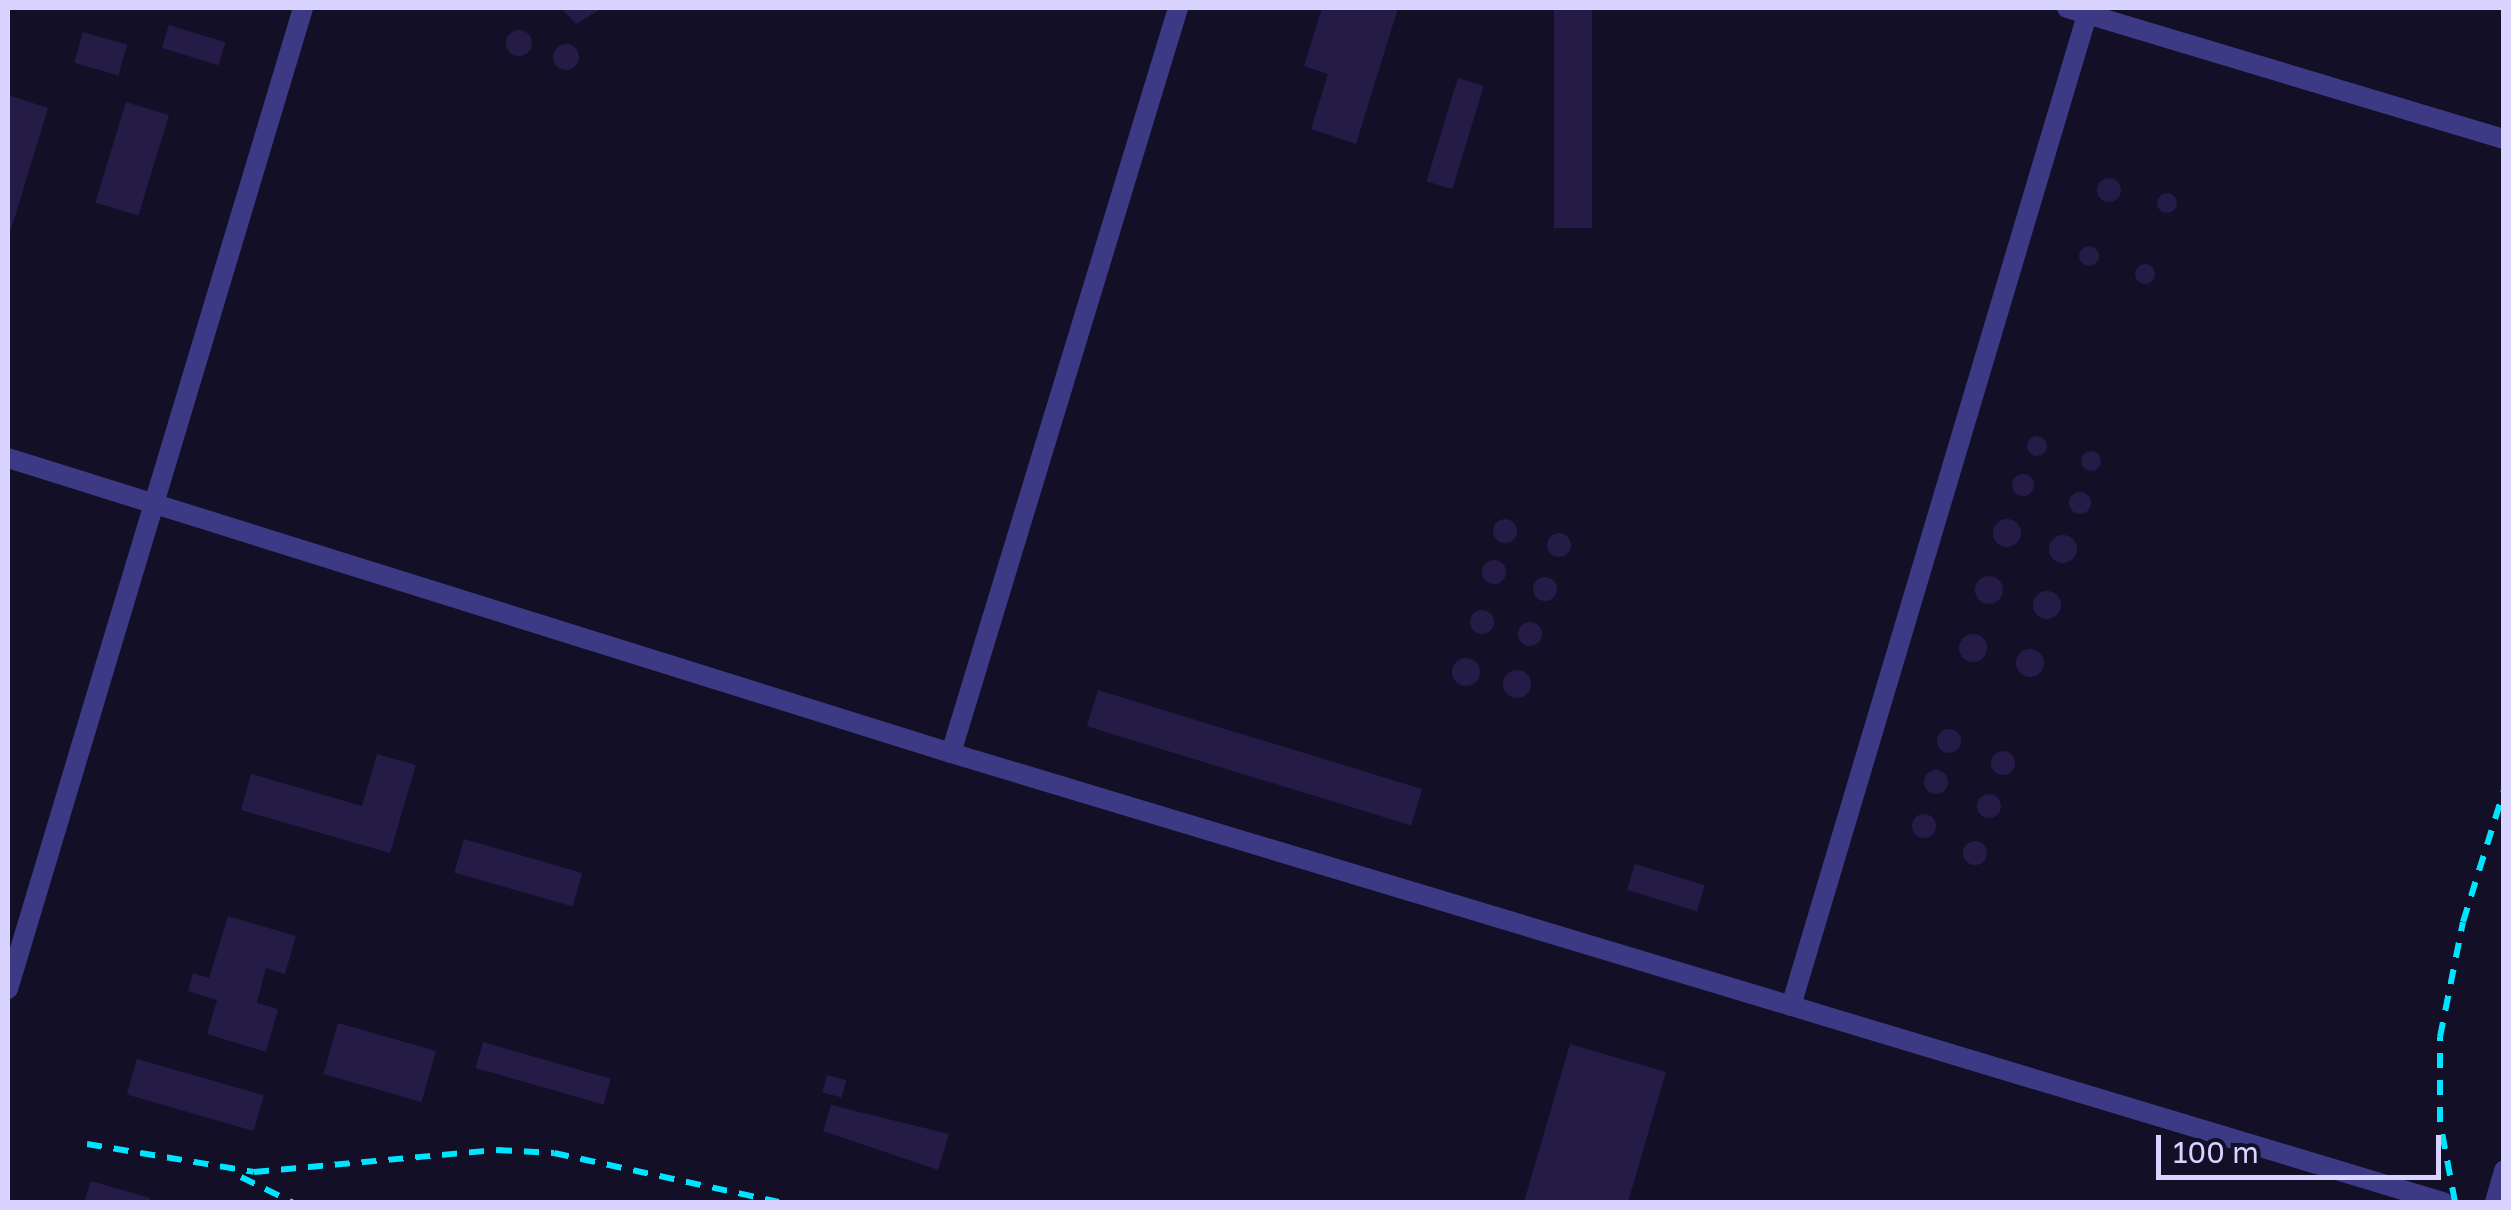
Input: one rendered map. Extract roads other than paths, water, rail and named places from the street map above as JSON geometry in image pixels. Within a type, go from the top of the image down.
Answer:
[{"type":"lane","points":[[8,989],[303,8]]},
{"type":"lane","points":[[951,753],[1178,8]]},
{"type":"lane","points":[[1791,1006],[2081,10],[2504,139]]},
{"type":"lane","points":[[8,458],[951,753],[2444,1202]]},
{"type":"lane","points":[[2495,1202],[2504,1170]]},
{"type":"railway","points":[[2455,1202],[2440,1122],[2440,1037],[2463,922],[2504,790]]},
{"type":"railway","points":[[87,1144],[254,1172],[497,1150],[554,1153],[779,1202]]},
{"type":"railway","points":[[241,1177],[292,1202]]}]
